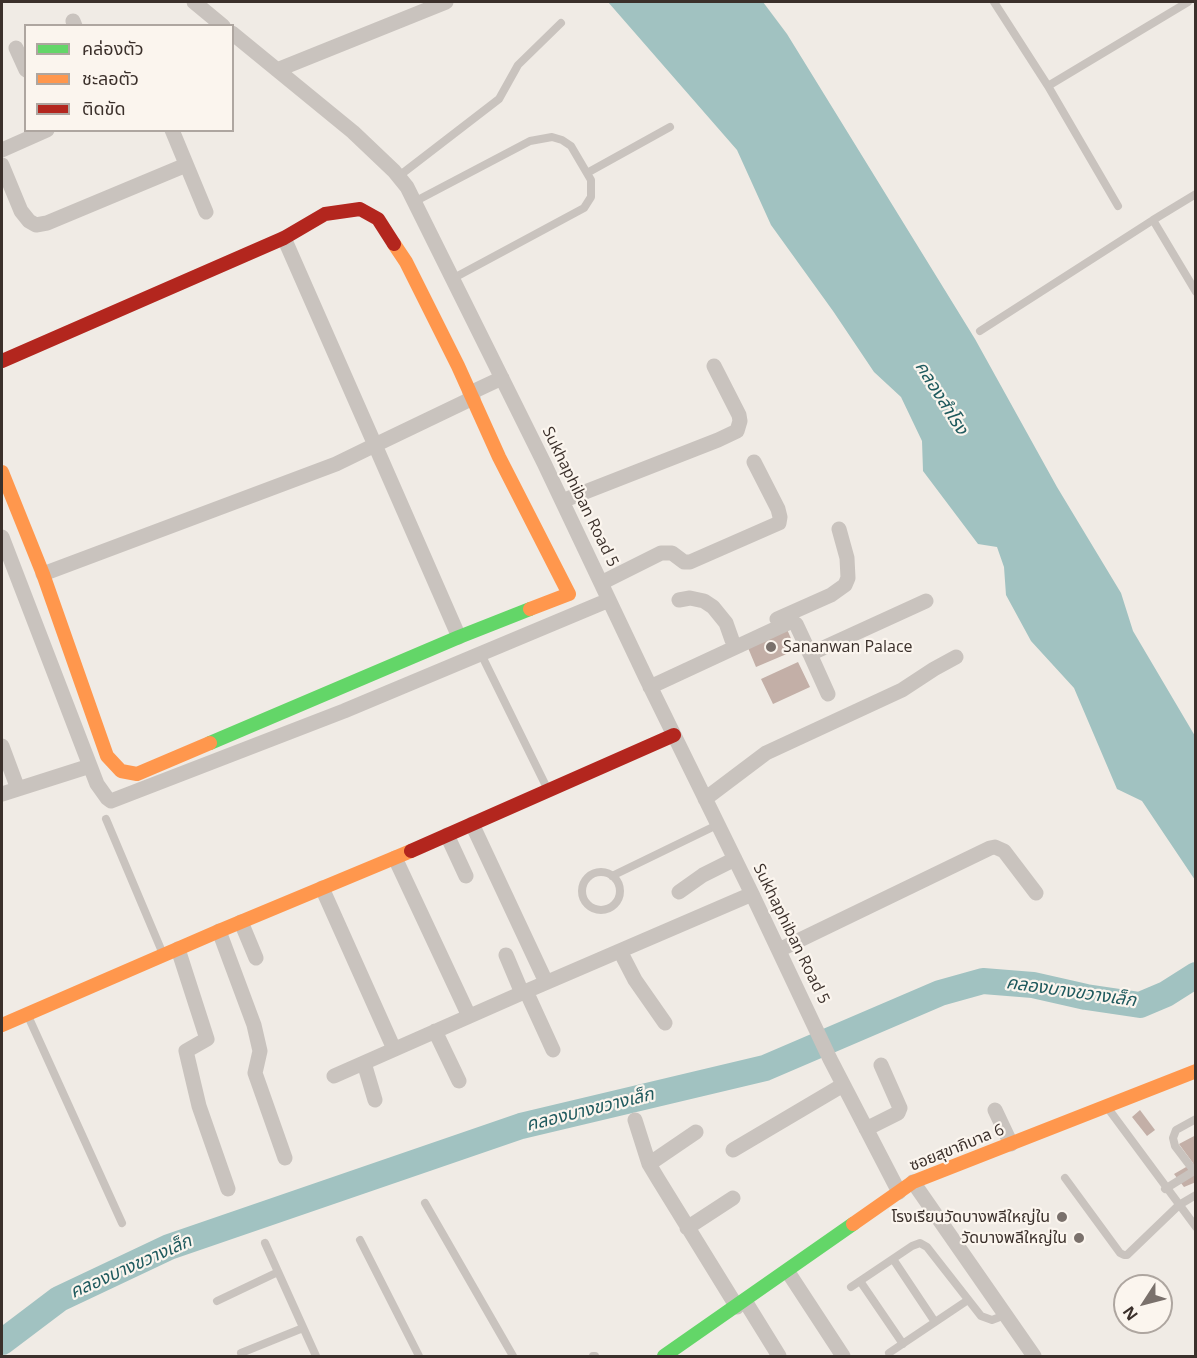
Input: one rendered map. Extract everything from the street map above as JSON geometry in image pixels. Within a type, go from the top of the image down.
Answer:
[{"type":"street","points":[[194,2],[221,24]]},
{"type":"street","points":[[277,70],[446,2]]},
{"type":"street","name":"Sukhaphiban Road 5","points":[[234,35],[353,132],[407,186],[562,501],[830,1059],[899,1192]]},
{"type":"street","points":[[16,48],[24,66]]},
{"type":"street","points":[[2,150],[42,132]]},
{"type":"street","points":[[173,132],[206,212]]},
{"type":"street","points":[[2,165],[21,211],[29,221],[36,225],[47,223],[186,165]]},
{"type":"street","points":[[2,361],[284,238],[325,214],[360,209],[378,219],[406,262],[472,395],[499,457],[569,594],[137,774],[121,771],[107,756],[43,574],[2,472]]},
{"type":"street","points":[[284,238],[459,638]]},
{"type":"street","points":[[562,501],[718,440],[736,430],[740,421],[739,415],[714,366]]},
{"type":"street","points":[[43,574],[336,464],[502,378]]},
{"type":"street","points":[[601,583],[661,553],[672,553],[684,562],[690,562],[779,523],[778,509],[754,462]]},
{"type":"street","points":[[648,683],[732,640],[817,602],[845,585],[848,578],[847,558],[839,529]]},
{"type":"street","points":[[2,537],[97,784],[106,798],[111,801],[116,801],[344,711],[609,600]]},
{"type":"street","points":[[680,600],[690,598],[704,601],[713,607],[726,623],[732,640]]},
{"type":"street","points":[[810,654],[926,601]]},
{"type":"street","points":[[648,683],[790,622],[796,624],[828,694]]},
{"type":"street","points":[[705,800],[766,753],[902,690],[956,657]]},
{"type":"street","points":[[2,1025],[395,858],[547,789],[674,735]]},
{"type":"street","points":[[2,746],[18,789]]},
{"type":"street","points":[[2,794],[90,766]]},
{"type":"street","points":[[472,824],[546,982]]},
{"type":"street","points":[[447,835],[466,876]]},
{"type":"street","points":[[779,950],[990,848],[995,847],[1004,851],[1036,893]]},
{"type":"street","points":[[395,858],[469,1016]]},
{"type":"street","points":[[679,892],[703,875],[735,859]]},
{"type":"street","points":[[322,888],[394,1049]]},
{"type":"street","points":[[334,1076],[752,894]]},
{"type":"street","points":[[242,922],[256,958]]},
{"type":"street","points":[[219,931],[254,1025],[260,1051],[255,1073],[285,1158]]},
{"type":"street","points":[[620,951],[635,980],[665,1023]]},
{"type":"street","points":[[170,952],[207,1040],[186,1051],[199,1106],[228,1189]]},
{"type":"street","points":[[506,956],[553,1050]]},
{"type":"street","points":[[435,1031],[459,1081]]},
{"type":"street","points":[[364,1063],[375,1100]]},
{"type":"street","points":[[866,1129],[898,1113],[900,1108],[881,1065]]},
{"type":"street","name":"ซอยสุขาภิบาล 6","points":[[664,1356],[683,1347],[913,1182],[1196,1071]]},
{"type":"street","points":[[733,1150],[843,1085]]},
{"type":"street","points":[[995,1110],[1011,1144]]},
{"type":"street","points":[[635,1120],[650,1164],[687,1228],[779,1356]]},
{"type":"street","points":[[650,1164],[696,1132]]},
{"type":"street","points":[[913,1182],[1034,1356]]},
{"type":"street","points":[[687,1228],[733,1198]]},
{"type":"street","points":[[788,1272],[843,1356]]},
{"type":"lane","points":[[994,2],[1048,86],[1118,206]]},
{"type":"lane","points":[[1048,86],[1188,2]]},
{"type":"lane","points":[[399,176],[499,99],[518,64],[561,23]]},
{"type":"lane","points":[[587,173],[670,127]]},
{"type":"lane","points":[[414,202],[530,141],[552,137],[571,146],[591,180],[591,197],[584,208],[452,279]]},
{"type":"lane","points":[[980,332],[1196,194]]},
{"type":"lane","points":[[1153,220],[1196,292]]},
{"type":"lane","points":[[483,657],[547,789]]},
{"type":"lane","points":[[106,819],[170,952]]},
{"type":"lane","points":[[612,876],[618,883],[620,891],[618,900],[605,910],[589,907],[581,892],[583,883],[588,877],[596,873],[612,876],[717,825]]},
{"type":"lane","points":[[28,1014],[122,1223]]},
{"type":"lane","points":[[1106,1106],[1165,1189],[1196,1227]]},
{"type":"lane","points":[[1165,1189],[1194,1171],[1175,1146],[1173,1138],[1176,1130],[1196,1119]]},
{"type":"lane","points":[[1065,1178],[1120,1253],[1124,1255],[1127,1255],[1179,1205],[1196,1195]]},
{"type":"lane","points":[[425,1203],[513,1356]]},
{"type":"lane","points":[[360,1240],[419,1356]]},
{"type":"lane","points":[[265,1243],[316,1356]]},
{"type":"lane","points":[[851,1287],[920,1243],[927,1247],[981,1316],[992,1320],[1005,1315]]},
{"type":"lane","points":[[892,1259],[935,1322]]},
{"type":"lane","points":[[217,1301],[278,1272]]},
{"type":"lane","points":[[860,1281],[903,1344]]},
{"type":"lane","points":[[889,1353],[968,1300]]},
{"type":"lane","points":[[241,1353],[303,1328]]},
{"type":"water","name":"คลองสำโรง","points":[[608,2],[763,2],[787,34],[975,339],[1057,487],[1121,593],[1133,631],[1195,736],[1195,880],[1142,801],[1117,789],[1074,688],[1031,641],[1006,595],[1004,567],[997,547],[978,544],[923,471],[922,441],[901,397],[874,372],[771,225],[737,150]]},
{"type":"building","name":"Sananwan Palace","points":[[786,627],[796,650],[756,667],[746,643]]},
{"type":"building","points":[[798,662],[810,687],[773,704],[761,679]]},
{"type":"building","points":[[1140,1110],[1155,1130],[1147,1136],[1132,1117]]},
{"type":"building","points":[[1196,1135],[1196,1182],[1184,1187],[1174,1174],[1193,1163],[1179,1144]]},
{"type":"waterway","name":"คลองบางขวางเล็ก","points":[[2,1342],[59,1299],[169,1247],[521,1126],[765,1068],[940,993],[983,981],[1033,985],[1086,997],[1140,1005],[1166,994],[1196,975]]},
{"type":"traffic: fast","points":[[210,743],[530,609]]},
{"type":"traffic: fast","points":[[664,1356],[853,1224]]},
{"type":"traffic: slow","points":[[394,244],[406,262],[458,366],[499,457],[569,594],[530,609]]},
{"type":"traffic: slow","points":[[2,472],[43,574],[107,756],[121,771],[137,774],[210,743]]},
{"type":"traffic: slow","points":[[2,1025],[411,851]]},
{"type":"traffic: slow","points":[[853,1224],[913,1182],[1196,1071]]},
{"type":"traffic: jam","points":[[2,361],[284,238],[325,214],[360,209],[378,219],[394,244]]},
{"type":"traffic: jam","points":[[411,851],[674,735]]},
{"type":"place","name":"Sananwan Palace","points":[[771,647]]},
{"type":"place","name":"โรงเรียนวัดบางพลีใหญ่ใน","points":[[1062,1217]]},
{"type":"place","name":"วัดบางพลีใหญ่ใน","points":[[1079,1238]]}]
